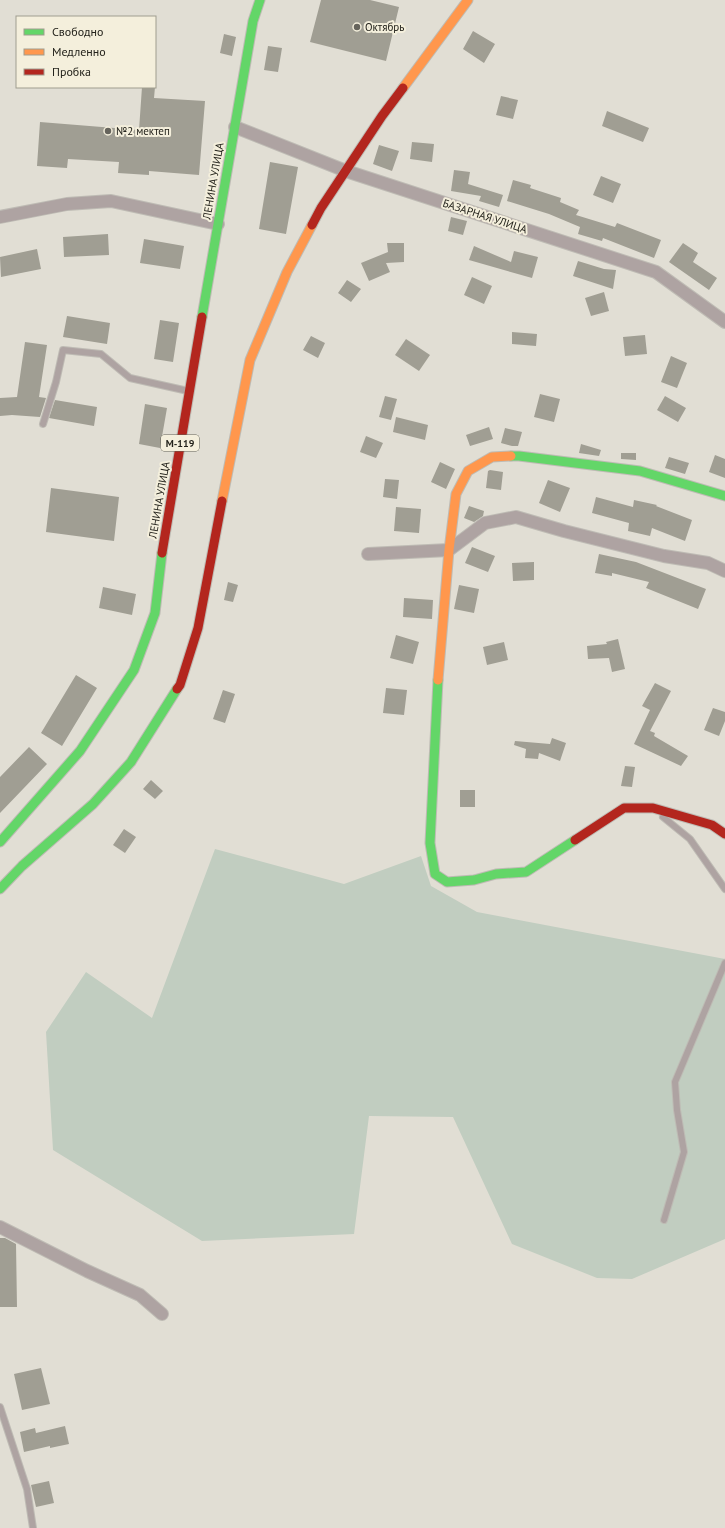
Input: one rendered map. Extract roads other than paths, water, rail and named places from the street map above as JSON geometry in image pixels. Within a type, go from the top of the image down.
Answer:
[{"type":"street","name":"ЛЕНИНА УЛИЦА","points":[[0,842],[80,751],[134,670],[155,613],[163,544],[189,391],[253,20],[260,0]]},
{"type":"street","points":[[0,889],[22,866],[93,804],[131,762],[180,685],[198,628],[250,360],[287,272],[321,208],[382,116],[468,0]]},
{"type":"street","name":"БАЗАРНАЯ УЛИЦА","points":[[235,127],[346,171],[656,272],[725,322]]},
{"type":"street","points":[[0,217],[67,204],[111,201],[218,224]]},
{"type":"street","points":[[725,496],[640,471],[519,456],[492,457],[468,471],[456,494],[449,550],[438,680],[430,843],[435,874],[447,882],[474,880],[496,874],[526,872],[624,808],[653,808],[712,825],[725,834]]},
{"type":"street","points":[[368,554],[449,550],[485,523],[516,517],[564,531],[664,556],[708,564],[725,571]]},
{"type":"street","points":[[0,1227],[87,1271],[140,1295],[162,1314]]},
{"type":"lane","points":[[43,424],[56,382],[63,350],[101,354],[130,378],[189,391]]},
{"type":"lane","points":[[653,808],[690,839],[725,889]]},
{"type":"lane","points":[[664,1220],[684,1152],[677,1110],[675,1082],[725,964]]},
{"type":"lane","points":[[0,1407],[27,1489],[33,1528]]},
{"type":"place","name":"Октябрь","points":[[357,27]]},
{"type":"place","name":"№2 мектеп","points":[[108,131]]}]
